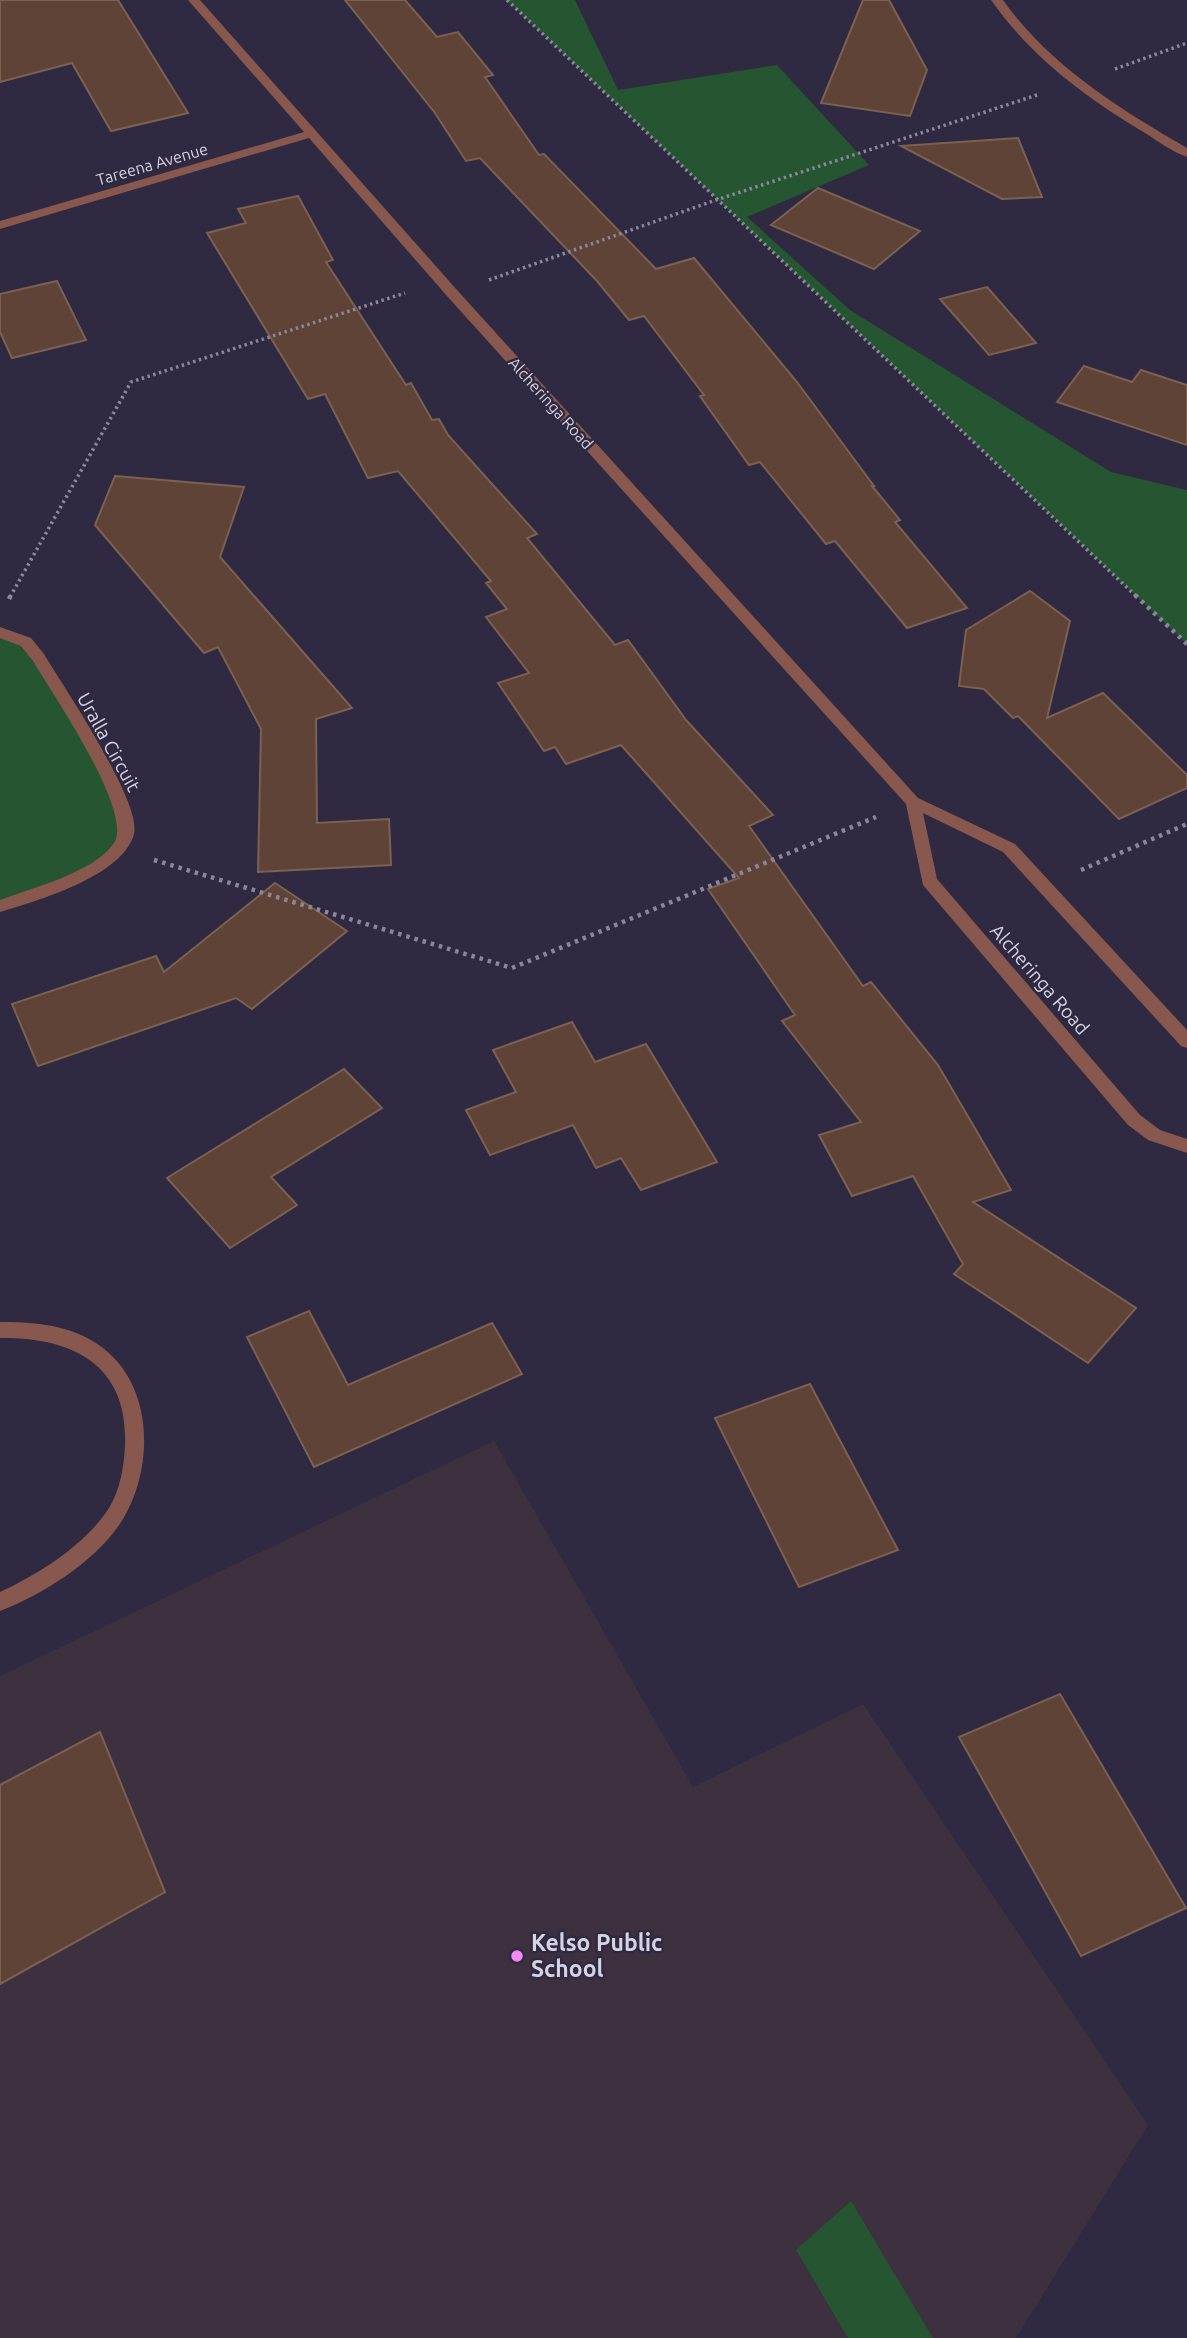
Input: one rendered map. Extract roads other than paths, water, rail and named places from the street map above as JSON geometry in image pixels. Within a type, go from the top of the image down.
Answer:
[{"type":"street","name":"Alcheringa Road","points":[[194,0],[441,281],[913,802],[1009,848],[1187,1041]]},
{"type":"street","points":[[997,0],[1021,34],[1077,82],[1146,130],[1187,153]]},
{"type":"street","name":"Tareena Avenue","points":[[0,225],[313,133]]},
{"type":"street","name":"Uralla Circuit","points":[[0,632],[26,642],[39,658],[117,791],[124,813],[126,834],[119,849],[90,870],[0,906]]},
{"type":"street","name":"Alcheringa Road","points":[[913,802],[929,881],[1134,1120],[1154,1135],[1187,1146]]},
{"type":"street","points":[[0,1330],[52,1334],[84,1345],[110,1365],[128,1394],[137,1428],[134,1466],[122,1503],[96,1536],[65,1564],[26,1591],[0,1602]]},
{"type":"place","name":"Kelso Public School","points":[[517,1956]]}]
